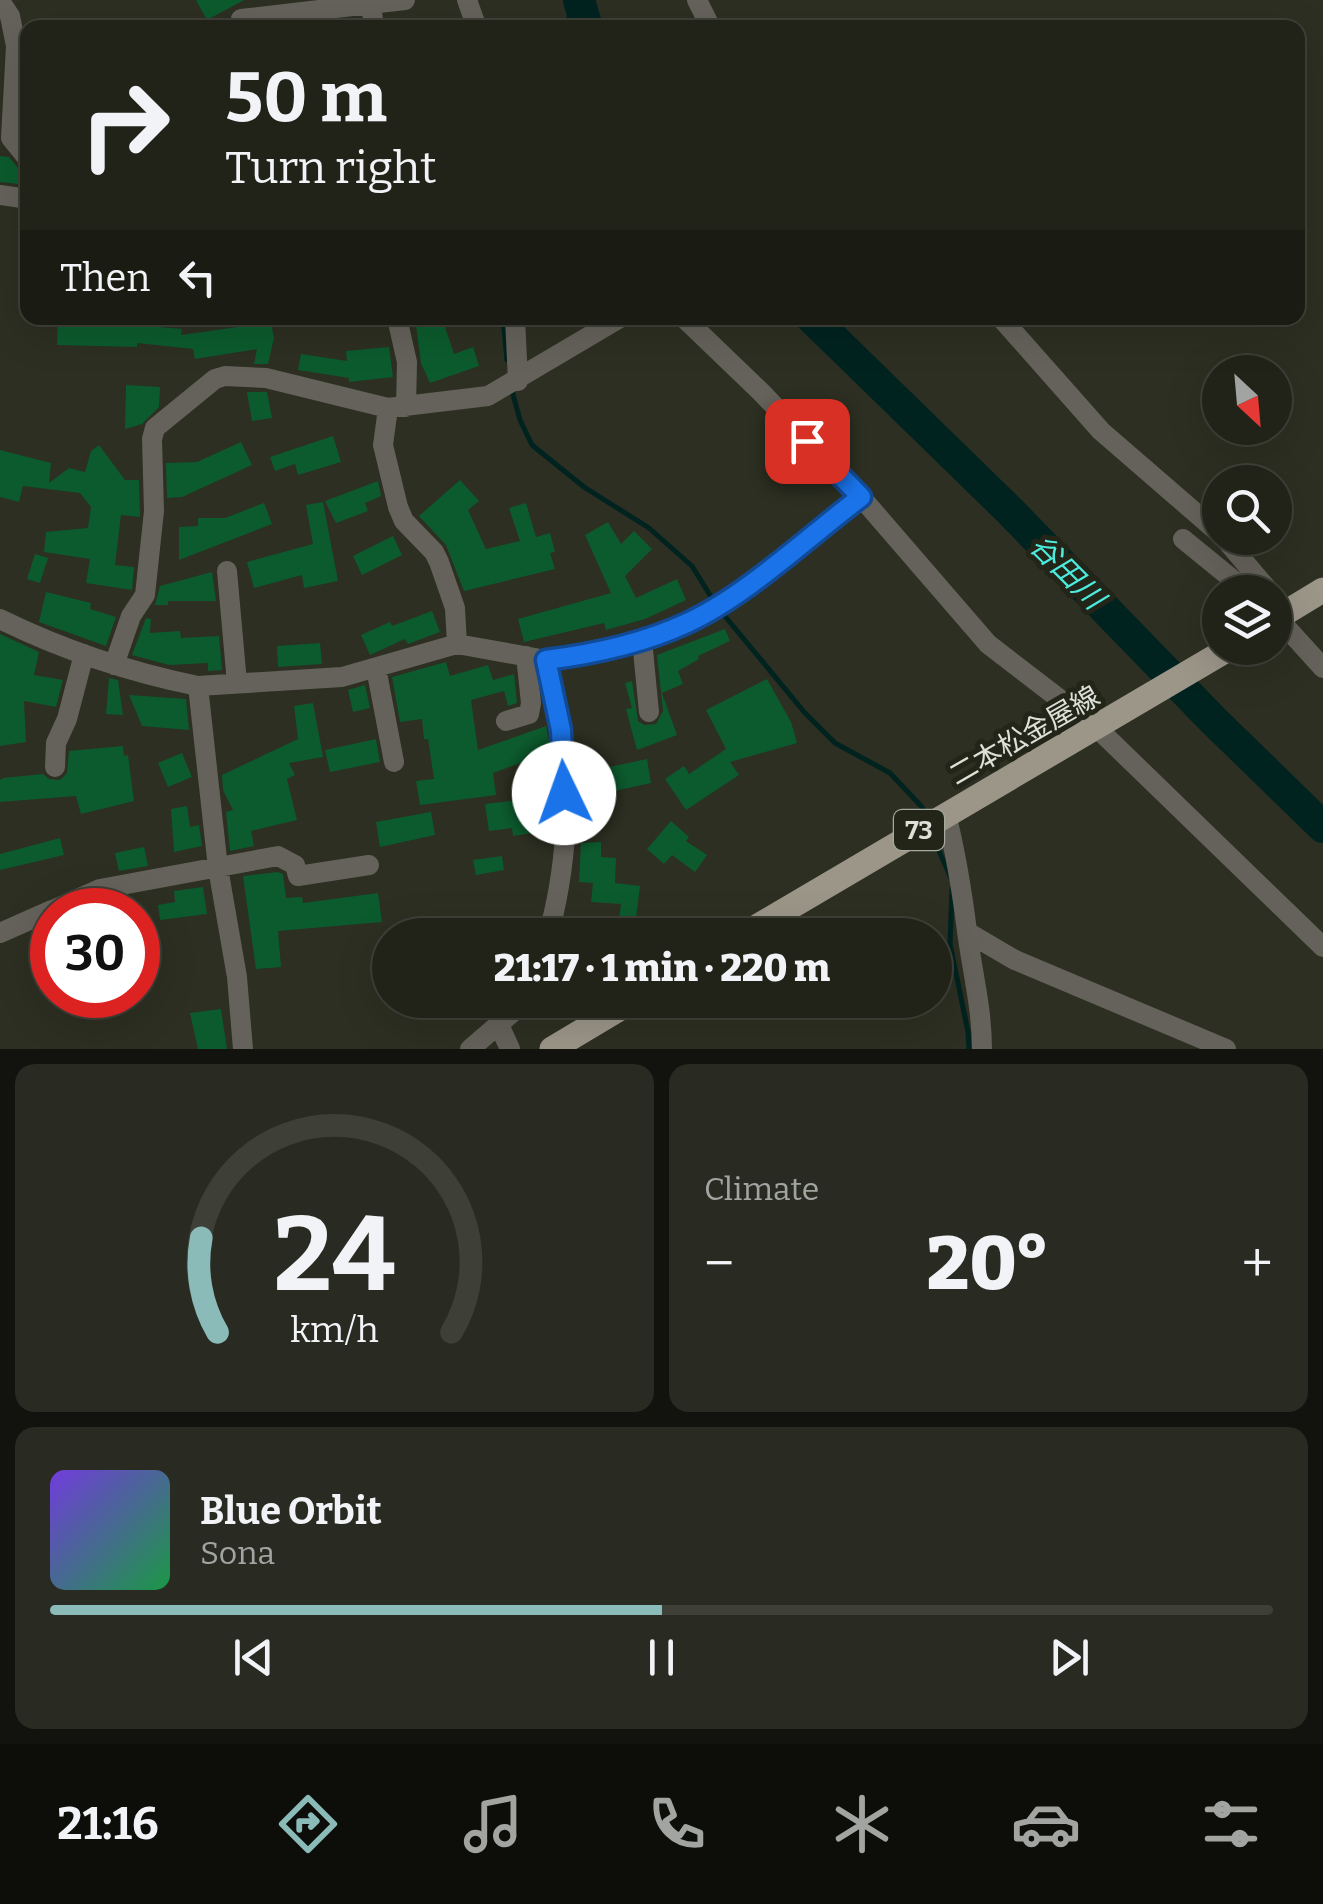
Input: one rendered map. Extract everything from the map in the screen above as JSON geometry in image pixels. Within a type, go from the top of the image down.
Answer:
[{"type":"main road","points":[[1292,602],[1323,590]]},
{"type":"main road","name":"二本松金屋線","points":[[772,918],[1202,665]]},
{"type":"main road","points":[[552,1049],[604,1018]]},
{"type":"street","points":[[240,15],[405,0]]},
{"type":"street","points":[[0,1],[10,16],[16,46],[12,138],[20,148]]},
{"type":"street","points":[[371,4],[373,20]]},
{"type":"street","points":[[398,325],[407,362],[397,408],[383,445],[404,521],[439,562],[454,608],[457,644]]},
{"type":"street","points":[[516,325],[518,381]]},
{"type":"street","points":[[114,665],[131,616],[145,595],[154,511],[152,438],[164,418],[215,379],[266,378],[397,408],[488,396],[609,325]]},
{"type":"street","points":[[691,325],[762,392],[861,497],[988,644],[1102,724],[1323,946]]},
{"type":"street","points":[[1006,325],[1102,431],[1202,518]]},
{"type":"street","points":[[0,619],[38,638],[114,665],[198,686],[342,676],[457,644],[536,658],[642,640],[688,623],[727,600],[861,497]]},
{"type":"street","points":[[1183,539],[1227,575]]},
{"type":"street","points":[[227,571],[237,683]]},
{"type":"street","points":[[1292,630],[1323,668]]},
{"type":"street","points":[[642,640],[649,712]]},
{"type":"street","points":[[55,767],[56,743],[67,720],[84,654]]},
{"type":"street","points":[[506,721],[528,714],[536,658]]},
{"type":"street","points":[[536,658],[561,730],[565,817],[553,918]]},
{"type":"street","points":[[376,668],[394,762]]},
{"type":"street","points":[[198,686],[243,1049]]},
{"type":"street","points":[[946,814],[964,891],[982,1015],[982,1049]]},
{"type":"street","points":[[100,888],[278,856],[294,866],[298,876],[370,865]]},
{"type":"street","points":[[0,933],[30,920]]},
{"type":"street","points":[[967,932],[1016,960],[1226,1049]]},
{"type":"street","points":[[470,1049],[509,1018]]},
{"type":"street","points":[[500,1026],[510,1049]]},
{"type":"building","points":[[196,0],[244,0],[207,20]]},
{"type":"building","points":[[0,156],[9,157],[20,169],[20,184],[0,182]]},
{"type":"building","points":[[58,325],[148,325],[182,329],[181,335],[238,325],[271,325],[274,338],[268,364],[254,364],[257,349],[195,359],[193,349],[137,343],[137,347],[57,345]]},
{"type":"building","points":[[416,325],[444,325],[454,354],[473,347],[479,366],[430,383],[421,363]]},
{"type":"building","points":[[389,347],[393,377],[349,382],[349,378],[298,370],[301,354],[347,361],[346,351]]},
{"type":"building","points":[[126,385],[160,387],[159,407],[142,424],[125,429]]},
{"type":"building","points":[[247,392],[267,392],[272,418],[252,421]]},
{"type":"building","points":[[333,436],[341,462],[298,475],[295,464],[275,471],[270,457]]},
{"type":"building","points":[[241,442],[252,465],[182,497],[167,498],[166,463],[197,462]]},
{"type":"building","points":[[99,445],[125,480],[139,480],[140,517],[121,515],[115,565],[134,567],[132,590],[86,583],[90,559],[44,552],[46,532],[88,528],[91,507],[80,493],[23,486],[19,502],[0,497],[0,450],[51,463],[49,483],[69,468],[85,472],[91,451]]},
{"type":"building","points":[[460,480],[479,501],[468,510],[486,549],[520,541],[509,508],[526,503],[536,537],[550,533],[555,569],[464,591],[446,545],[419,516]]},
{"type":"building","points":[[378,481],[381,496],[365,503],[368,511],[336,523],[325,501]]},
{"type":"building","points":[[323,502],[338,581],[304,588],[302,575],[254,588],[247,562],[313,544],[306,505]]},
{"type":"building","points":[[264,503],[272,524],[179,560],[179,527],[198,526],[198,518],[225,518]]},
{"type":"building","points":[[608,522],[621,544],[634,531],[652,549],[625,576],[636,598],[677,579],[686,600],[645,619],[606,630],[604,623],[524,642],[518,619],[611,593],[585,535]]},
{"type":"building","points":[[393,536],[402,555],[362,575],[353,556]]},
{"type":"building","points":[[35,554],[48,558],[40,583],[27,579]]},
{"type":"building","points":[[212,572],[216,601],[168,601],[168,605],[155,605],[160,586]]},
{"type":"building","points":[[46,592],[91,603],[90,609],[116,617],[106,646],[39,622]]},
{"type":"building","points":[[432,611],[440,632],[408,644],[405,639],[370,655],[361,635],[390,622],[392,626]]},
{"type":"building","points":[[146,618],[151,619],[150,633],[180,631],[181,638],[219,636],[222,670],[208,671],[208,663],[169,665],[132,655]]},
{"type":"building","points":[[725,629],[730,641],[678,671],[683,684],[662,693],[677,735],[637,750],[626,709],[632,708],[625,683],[632,681],[638,721],[656,724],[663,711],[657,655]]},
{"type":"building","points":[[0,634],[39,652],[34,675],[63,680],[56,707],[24,701],[26,742],[0,746]]},
{"type":"building","points":[[320,643],[322,664],[278,667],[277,646]]},
{"type":"building","points":[[446,662],[450,676],[488,665],[493,680],[514,674],[517,703],[508,706],[504,691],[471,700],[478,750],[546,726],[551,752],[493,773],[496,795],[420,805],[416,781],[434,779],[428,739],[424,739],[422,719],[400,722],[392,677]]},
{"type":"building","points":[[109,678],[118,680],[123,715],[106,714]]},
{"type":"building","points":[[767,679],[791,722],[797,743],[730,762],[739,775],[686,810],[665,779],[684,766],[689,774],[726,749],[706,710]]},
{"type":"building","points":[[365,685],[370,708],[353,712],[348,690]]},
{"type":"building","points":[[129,695],[186,699],[189,730],[142,726]]},
{"type":"building","points":[[313,703],[323,757],[289,763],[295,775],[287,779],[297,820],[251,831],[254,846],[230,851],[226,812],[233,810],[223,790],[222,775],[298,739],[294,706]]},
{"type":"building","points":[[376,739],[380,762],[330,772],[325,750]]},
{"type":"building","points":[[123,746],[124,756],[128,755],[134,801],[81,814],[76,796],[0,802],[3,778],[43,774],[60,780],[67,773],[69,751]]},
{"type":"building","points":[[182,753],[192,777],[168,787],[158,763]]},
{"type":"building","points":[[647,759],[651,783],[605,793],[600,769]]},
{"type":"building","points":[[527,799],[529,810],[545,808],[547,826],[513,836],[512,828],[489,831],[485,804]]},
{"type":"building","points":[[187,806],[190,827],[199,825],[202,846],[174,852],[171,809]]},
{"type":"building","points":[[431,812],[435,835],[380,847],[376,822]]},
{"type":"building","points":[[671,821],[689,837],[686,841],[707,855],[695,872],[672,855],[664,864],[647,849]]},
{"type":"building","points":[[60,838],[64,855],[0,870],[0,854]]},
{"type":"building","points":[[601,842],[601,857],[616,858],[615,883],[640,886],[636,918],[619,918],[621,904],[591,902],[593,883],[579,882],[581,843]]},
{"type":"building","points":[[144,847],[148,866],[119,871],[115,853]]},
{"type":"building","points":[[502,856],[504,870],[476,875],[473,860]]},
{"type":"building","points":[[283,874],[286,898],[302,897],[303,903],[378,893],[381,918],[372,918],[372,923],[278,931],[281,967],[256,969],[243,876]]},
{"type":"building","points":[[203,887],[207,914],[160,920],[160,905],[175,902],[174,891]]},
{"type":"building","points":[[221,1009],[227,1049],[198,1049],[190,1013]]},
{"type":"waterway","name":"谷田川","points":[[579,0],[585,20]]},
{"type":"waterway","points":[[566,20],[583,13]]},
{"type":"waterway","points":[[504,325],[507,360]]},
{"type":"waterway","name":"谷田川","points":[[819,325],[1323,827]]},
{"type":"waterway","points":[[512,391],[532,445],[584,487],[649,528],[692,566],[713,600]]},
{"type":"waterway","points":[[719,609],[805,713],[835,743],[890,773],[922,807],[926,818]]},
{"type":"waterway","points":[[931,833],[951,878]]},
{"type":"waterway","points":[[952,889],[950,944],[969,1049]]},
{"type":"route","points":[[564,793],[561,730],[546,660],[642,640],[688,623],[727,600],[861,497],[807,441]]}]
